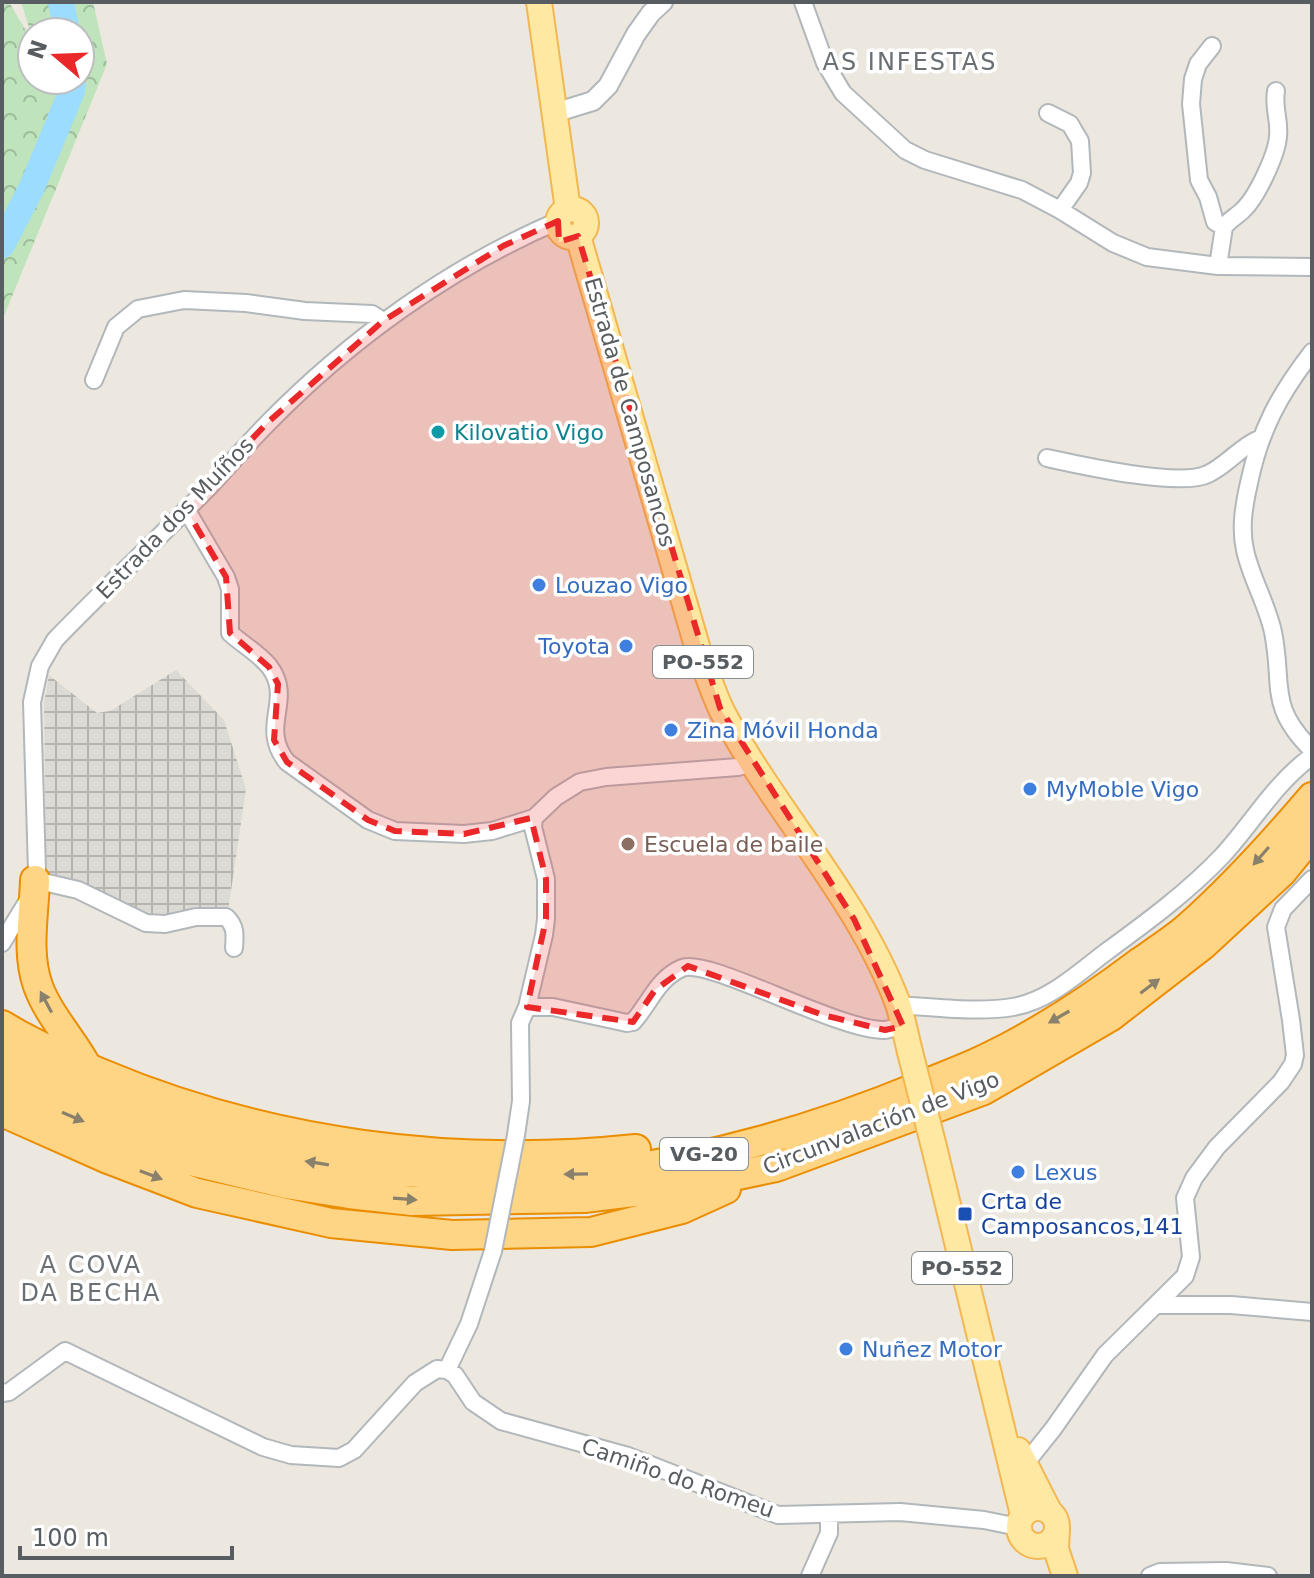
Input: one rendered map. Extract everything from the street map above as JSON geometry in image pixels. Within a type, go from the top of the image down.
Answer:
[{"type":"highway","name":"Circunvalación de Vigo","points":[[3,1065],[55,1082],[153,1122],[285,1158],[365,1170],[439,1176],[589,1174],[695,1156],[821,1123],[901,1094],[992,1056],[1090,999],[1185,930],[1252,866],[1312,797]]},
{"type":"highway","name":"Circunvalación de Vigo","points":[[3,1065],[74,1118],[182,1159],[286,1184],[412,1201],[584,1198],[691,1185],[776,1167],[984,1090],[1110,1017],[1203,945],[1282,872],[1312,835]]},
{"type":"highway","points":[[35,880],[31,940],[38,987],[87,1067]]},
{"type":"highway","points":[[2,1025],[36,1044],[157,1097],[226,1118],[318,1139],[397,1149],[499,1155],[607,1152],[697,1143],[799,1120],[821,1123]]},
{"type":"highway","points":[[3,1112],[108,1159],[197,1193],[331,1223],[452,1235],[591,1232],[682,1209],[776,1167]]},
{"type":"main road","points":[[539,2],[554,113],[563,216]]},
{"type":"main road","name":"Estrada de Camposancos","points":[[563,216],[562,233],[570,237],[578,236],[699,653],[720,708],[751,763],[854,919],[880,964],[901,1015],[992,1385],[1023,1529],[1049,1576]]},
{"type":"main road","name":"Estrada de Camposancos","points":[[992,1385],[1029,1460],[1053,1520],[1056,1549],[1065,1576]]},
{"type":"main road","points":[[1038,1508],[1053,1520],[1052,1541],[1040,1547],[1023,1529],[1038,1508]]},
{"type":"street","points":[[554,113],[593,101],[608,86],[636,34],[663,2]]},
{"type":"street","points":[[803,2],[825,63],[843,93],[905,150],[925,160],[1022,190],[1131,253],[1218,266],[1312,267]]},
{"type":"street","points":[[1212,46],[1198,64],[1191,104],[1199,180],[1215,222],[1224,227]]},
{"type":"street","points":[[1218,266],[1224,227],[1243,210],[1262,182],[1277,146],[1276,91]]},
{"type":"street","points":[[1048,113],[1070,124],[1080,141],[1082,173],[1079,183],[1060,210]]},
{"type":"street","name":"Estrada dos Muíños","points":[[2,943],[19,917],[35,880],[32,712],[40,666],[55,640],[267,423],[330,365],[383,321],[503,246],[563,216]]},
{"type":"street","points":[[94,380],[116,327],[138,309],[184,300],[246,303],[305,311],[372,314],[383,321]]},
{"type":"street","points":[[527,1007],[553,1007],[633,1022],[655,990],[688,966],[736,979],[823,1015],[885,1030],[901,1015],[1014,1007],[1045,996],[1161,912],[1224,854],[1283,780],[1312,753],[1281,708],[1273,634],[1245,553],[1243,532],[1246,498],[1259,439],[1272,409],[1312,352]]},
{"type":"street","points":[[1047,458],[1104,471],[1184,480],[1207,475],[1259,439]]},
{"type":"street","points":[[186,509],[226,577],[230,589],[230,633],[269,667],[278,684],[280,697],[274,740],[287,762],[368,820],[395,831],[464,834],[492,831],[534,818],[556,797],[580,782],[606,777],[738,767],[751,763]]},
{"type":"street","points":[[2,1393],[9,1392],[65,1351],[263,1447],[291,1455],[328,1459],[339,1458],[354,1450],[415,1383],[428,1373],[437,1369],[447,1370],[469,1324],[493,1251],[516,1135],[521,1101],[518,1034],[546,919],[546,879],[533,827],[534,818]]},
{"type":"street","points":[[1029,1460],[1105,1355],[1185,1276],[1191,1257],[1185,1198],[1194,1178],[1217,1147],[1281,1082],[1293,1064],[1295,1055],[1291,1020],[1276,927],[1283,909],[1312,879]]},
{"type":"street","points":[[35,880],[78,890],[146,923],[165,924],[196,917],[226,917],[235,930],[234,948]]},
{"type":"street","points":[[1158,1305],[1231,1305],[1312,1312]]},
{"type":"street","name":"Camiño do Romeu","points":[[447,1370],[455,1375],[473,1402],[501,1421],[628,1456],[778,1515],[930,1514],[984,1520],[1023,1529]]},
{"type":"street","points":[[810,1576],[829,1533],[829,1515]]},
{"type":"street","points":[[1150,1576],[1160,1572],[1226,1571],[1268,1576]]},
{"type":"highlighted area","points":[[558,221],[559,242],[578,236],[720,708],[854,919],[903,1026],[885,1030],[823,1015],[688,966],[655,990],[633,1022],[527,1007],[546,919],[546,879],[531,818],[464,834],[395,831],[368,820],[287,762],[274,740],[278,684],[269,667],[230,633],[226,577],[186,509],[267,423],[383,321],[503,246]]},
{"type":"shaded area","points":[[176,670],[224,720],[246,789],[228,911],[165,920],[125,911],[98,894],[46,873],[44,703],[49,675],[97,713],[110,711]]},
{"type":"green space","points":[[2,2],[9,2],[17,16],[16,96],[94,96],[2,321]]},
{"type":"green space","points":[[21,2],[93,2],[107,64],[96,91],[96,16],[25,16]]},
{"type":"waterway","points":[[61,2],[64,16]]},
{"type":"waterway","points":[[2,245],[32,187],[70,96]]},
{"type":"place","name":"Kilovatio Vigo","points":[[438,432]]},
{"type":"place","name":"Louzao Vigo","points":[[539,585]]},
{"type":"place","name":"Toyota","points":[[626,646]]},
{"type":"place","name":"Zina Móvil Honda","points":[[671,730]]},
{"type":"place","name":"MyMoble Vigo","points":[[1030,789]]},
{"type":"place","name":"Escuela de baile","points":[[628,844]]},
{"type":"place","name":"Lexus","points":[[1018,1172]]},
{"type":"place","name":"Crta de Camposancos,141","points":[[965,1214]]},
{"type":"place","name":"Nuñez Motor","points":[[846,1349]]},
{"type":"district","name":"AS INFESTAS","points":[[910,62]]},
{"type":"district","name":"A COVA DA BECHA","points":[[91,1279]]}]
